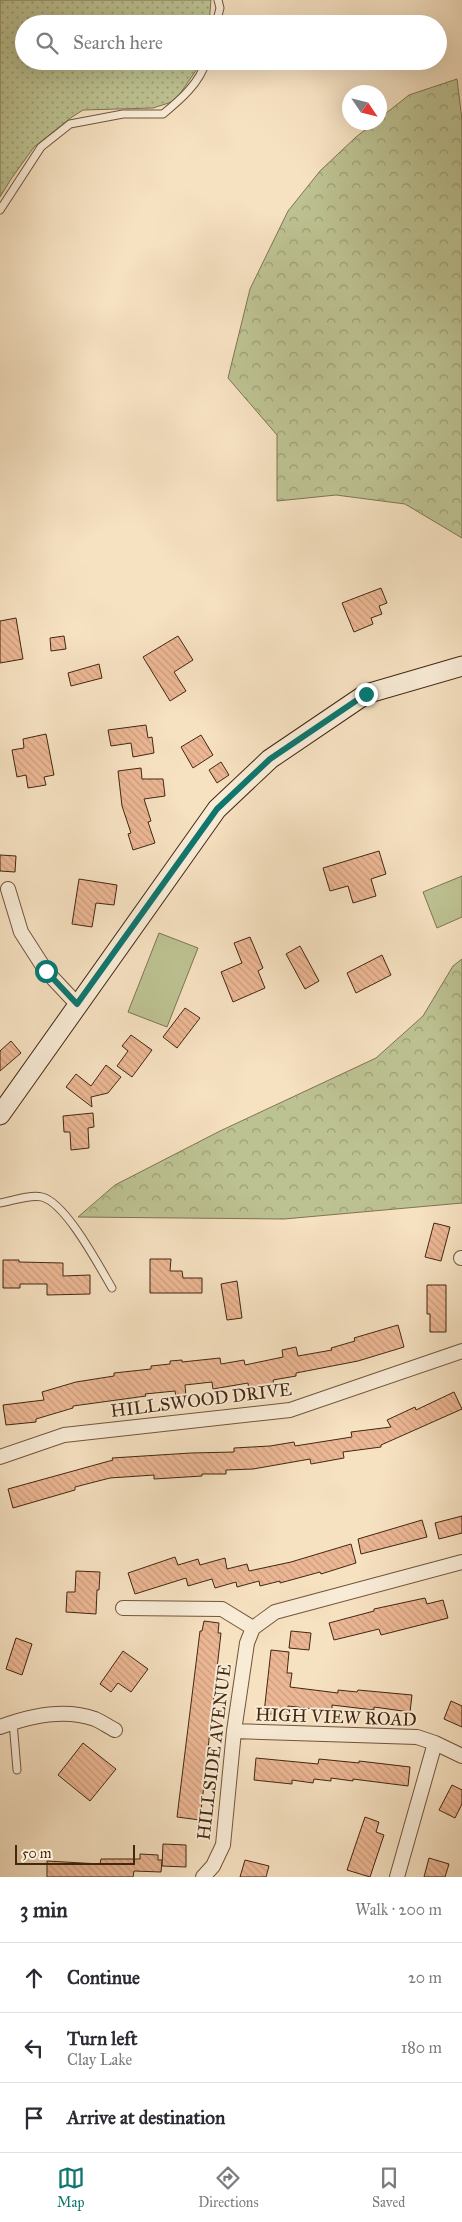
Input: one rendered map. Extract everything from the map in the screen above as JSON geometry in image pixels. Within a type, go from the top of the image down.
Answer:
[{"type":"main road","points":[[0,1115],[217,809],[270,759],[366,694],[462,666]]},
{"type":"street","points":[[8,889],[21,932],[46,971],[77,1004]]},
{"type":"street","name":"HILLSWOOD DRIVE","points":[[0,1457],[64,1435],[290,1410],[462,1352]]},
{"type":"street","points":[[122,1608],[222,1609],[253,1628],[264,1618],[275,1612],[462,1562]]},
{"type":"street","name":"HILLSIDE AVENUE","points":[[203,1877],[213,1866],[223,1845],[234,1732],[247,1643],[253,1628]]},
{"type":"street","points":[[6,1724],[67,1713],[95,1719],[115,1730]]},
{"type":"street","name":"HIGH VIEW ROAD","points":[[234,1732],[417,1737],[462,1756]]},
{"type":"street","points":[[397,1877],[435,1743]]},
{"type":"lane","points":[[218,0],[220,8],[218,15]]},
{"type":"lane","points":[[0,210],[41,147],[70,124],[123,114],[163,114],[184,97],[203,70]]},
{"type":"lane","points":[[0,1203],[40,1196],[50,1200],[66,1215],[112,1288]]},
{"type":"lane","points":[[6,1724],[17,1770]]},
{"type":"green space","points":[[0,0],[211,0],[210,15],[15,15],[15,70],[196,70],[175,101],[153,108],[83,110],[72,117],[34,147],[0,197]]},
{"type":"green space","points":[[457,79],[462,120],[462,538],[405,504],[336,495],[277,501],[277,435],[228,378],[250,289],[288,211],[320,171],[356,137],[365,130],[387,130],[387,112],[409,95]]},
{"type":"green space","points":[[462,876],[462,917],[437,928],[423,892]]},
{"type":"green space","points":[[159,933],[198,948],[167,1027],[128,1012]]},
{"type":"green space","points":[[462,959],[462,1203],[284,1219],[78,1217],[115,1185],[220,1131],[376,1058],[423,1016],[453,966]]},
{"type":"building","points":[[381,588],[387,603],[379,606],[382,614],[371,618],[373,624],[354,632],[342,603]]},
{"type":"building","points":[[16,618],[23,659],[0,663],[0,621]]},
{"type":"building","points":[[64,636],[66,649],[51,651],[50,638]]},
{"type":"building","points":[[178,636],[193,660],[174,672],[186,691],[170,701],[143,657]]},
{"type":"building","points":[[99,664],[102,678],[71,686],[68,673]]},
{"type":"building","points":[[146,725],[148,738],[152,737],[154,753],[133,757],[131,743],[111,746],[108,730]]},
{"type":"building","points":[[46,734],[54,775],[44,777],[46,785],[28,788],[26,775],[17,777],[12,750],[24,748],[23,739]]},
{"type":"building","points":[[201,735],[213,755],[193,768],[181,747]]},
{"type":"building","points":[[221,762],[229,775],[217,783],[209,770]]},
{"type":"building","points":[[141,768],[142,779],[163,779],[165,796],[144,799],[151,821],[148,822],[155,843],[133,850],[128,834],[131,833],[122,806],[118,771]]},
{"type":"building","points":[[379,851],[386,874],[371,879],[376,896],[353,903],[348,886],[330,891],[323,868]]},
{"type":"building","points":[[0,855],[16,856],[15,872],[0,871]]},
{"type":"building","points":[[79,879],[117,885],[114,905],[96,903],[92,927],[72,924]]},
{"type":"building","points":[[250,937],[263,968],[258,971],[265,988],[233,1002],[221,972],[242,963],[234,943]]},
{"type":"building","points":[[300,946],[319,981],[305,989],[286,954]]},
{"type":"building","points":[[382,955],[391,975],[356,993],[347,973]]},
{"type":"building","points":[[185,1008],[200,1018],[177,1048],[163,1037]]},
{"type":"building","points":[[131,1035],[152,1050],[132,1077],[117,1066],[128,1051],[122,1046]]},
{"type":"building","points":[[11,1041],[21,1053],[0,1071],[0,1051]]},
{"type":"building","points":[[106,1065],[121,1077],[108,1093],[91,1097],[92,1107],[66,1087],[76,1074],[91,1086]]},
{"type":"building","points":[[93,1113],[94,1127],[88,1128],[89,1148],[71,1150],[70,1132],[64,1132],[63,1116]]},
{"type":"building","points":[[434,1223],[450,1227],[441,1261],[425,1257]]},
{"type":"building","points":[[150,1259],[171,1259],[170,1271],[182,1271],[183,1278],[202,1278],[202,1293],[150,1293]]},
{"type":"building","points":[[3,1260],[63,1263],[63,1276],[90,1275],[90,1294],[47,1295],[47,1284],[20,1284],[20,1288],[3,1288]]},
{"type":"building","points":[[237,1281],[242,1318],[227,1320],[221,1284]]},
{"type":"building","points":[[427,1285],[446,1285],[446,1332],[430,1332],[430,1314],[427,1314]]},
{"type":"building","points":[[398,1325],[404,1347],[358,1361],[296,1373],[296,1376],[273,1380],[274,1386],[249,1390],[248,1383],[213,1389],[212,1382],[185,1385],[186,1396],[176,1397],[175,1391],[145,1394],[146,1396],[73,1406],[73,1408],[36,1419],[36,1422],[6,1425],[3,1405],[44,1400],[42,1392],[76,1382],[114,1376],[114,1373],[151,1369],[151,1366],[170,1364],[170,1361],[182,1360],[182,1362],[220,1358],[221,1364],[244,1360],[245,1365],[283,1357],[282,1350],[296,1347],[298,1356],[332,1350],[331,1348],[355,1341],[354,1338]]},
{"type":"building","points":[[454,1392],[462,1409],[381,1445],[381,1447],[343,1452],[344,1458],[311,1464],[310,1459],[253,1469],[226,1470],[226,1474],[202,1474],[202,1476],[154,1479],[154,1475],[110,1478],[75,1487],[75,1490],[13,1508],[8,1489],[113,1460],[112,1458],[234,1452],[234,1448],[270,1446],[294,1442],[295,1446],[352,1437],[351,1432],[391,1427],[387,1420],[415,1407],[416,1410]]},
{"type":"building","points":[[462,1516],[462,1533],[439,1539],[435,1523]]},
{"type":"building","points":[[422,1520],[427,1537],[361,1554],[358,1539]]},
{"type":"building","points":[[351,1544],[356,1563],[321,1574],[320,1572],[280,1583],[280,1581],[260,1586],[259,1581],[237,1587],[236,1582],[215,1588],[212,1579],[188,1586],[186,1578],[135,1594],[128,1573],[175,1557],[178,1565],[198,1559],[200,1565],[225,1558],[227,1569],[247,1564],[249,1571],[291,1562]]},
{"type":"building","points":[[76,1571],[100,1572],[96,1614],[66,1612],[67,1592],[75,1592]]},
{"type":"building","points":[[425,1598],[427,1604],[443,1600],[448,1618],[381,1635],[379,1629],[334,1640],[329,1623],[374,1611],[374,1609]]},
{"type":"building","points":[[204,1621],[219,1623],[218,1633],[221,1633],[200,1820],[177,1817],[200,1631],[202,1631]]},
{"type":"building","points":[[291,1631],[311,1633],[309,1650],[289,1648]]},
{"type":"building","points":[[16,1638],[32,1644],[22,1675],[6,1669]]},
{"type":"building","points":[[271,1650],[289,1652],[287,1673],[292,1673],[290,1687],[338,1693],[338,1690],[357,1692],[358,1690],[412,1695],[410,1712],[374,1707],[374,1710],[332,1705],[332,1711],[288,1706],[287,1716],[264,1713]]},
{"type":"building","points":[[123,1651],[148,1669],[131,1692],[118,1683],[111,1692],[100,1684]]},
{"type":"building","points":[[451,1701],[462,1706],[462,1727],[444,1719]]},
{"type":"building","points":[[83,1743],[116,1769],[90,1801],[58,1775]]},
{"type":"building","points":[[256,1758],[318,1764],[319,1759],[359,1763],[359,1761],[410,1767],[408,1786],[331,1778],[331,1781],[314,1779],[313,1783],[292,1780],[292,1784],[254,1780]]},
{"type":"building","points":[[452,1785],[462,1790],[462,1804],[455,1818],[439,1810]]},
{"type":"building","points":[[365,1817],[379,1822],[376,1832],[384,1835],[370,1877],[347,1870]]},
{"type":"building","points":[[163,1844],[186,1845],[186,1867],[162,1866]]},
{"type":"building","points":[[140,1854],[158,1855],[158,1860],[162,1860],[161,1872],[134,1871],[133,1877],[47,1877],[47,1861],[100,1864],[101,1859],[140,1859]]},
{"type":"building","points":[[429,1858],[449,1864],[445,1877],[424,1877]]},
{"type":"building","points":[[245,1860],[269,1866],[266,1877],[240,1877]]},
{"type":"route","points":[[46,971],[77,1004],[217,809],[270,759],[366,694]]}]
